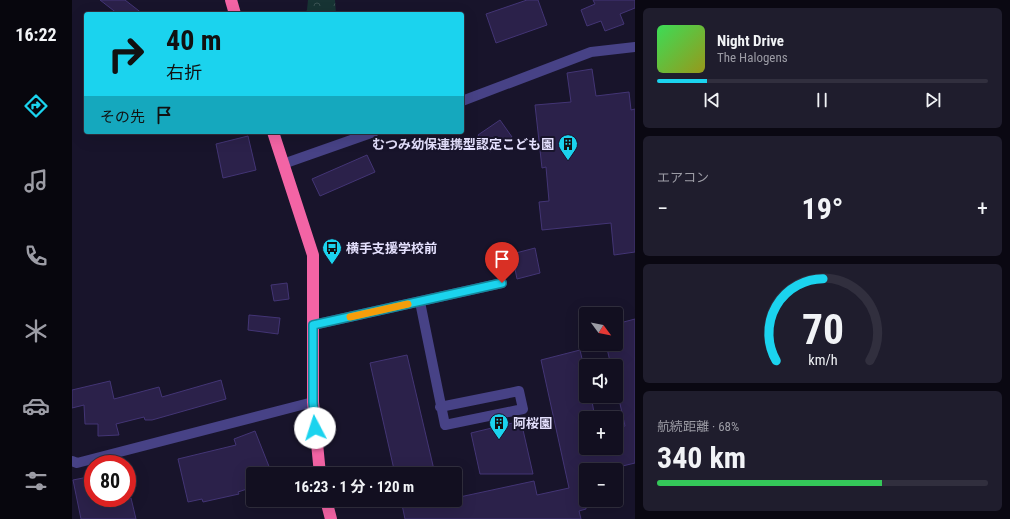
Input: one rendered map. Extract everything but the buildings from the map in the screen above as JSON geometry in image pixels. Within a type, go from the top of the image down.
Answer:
[{"type":"highway","points":[[231,0],[234,12]]},
{"type":"highway","points":[[274,134],[313,255],[313,402],[319,467]]},
{"type":"highway","points":[[328,507],[331,519]]},
{"type":"street","points":[[464,100],[591,52],[635,47]]},
{"type":"street","points":[[283,164],[368,134]]},
{"type":"street","points":[[313,325],[502,283]]},
{"type":"street","points":[[420,302],[440,407],[445,425],[523,409],[519,391],[440,407]]},
{"type":"street","points":[[72,461],[77,463],[313,402]]},
{"type":"green space","points":[[308,0],[335,0],[336,12],[306,12]]},
{"type":"slow traffic","points":[[350,317],[408,304]]},
{"type":"place","name":"むつみ幼保連携型認定こども園","points":[[568,161]]},
{"type":"place","name":"横手支援学校前","points":[[332,265]]},
{"type":"place","name":"阿桜園","points":[[499,440]]},
{"type":"route","points":[[315,428],[313,402],[313,325],[502,283]]}]
